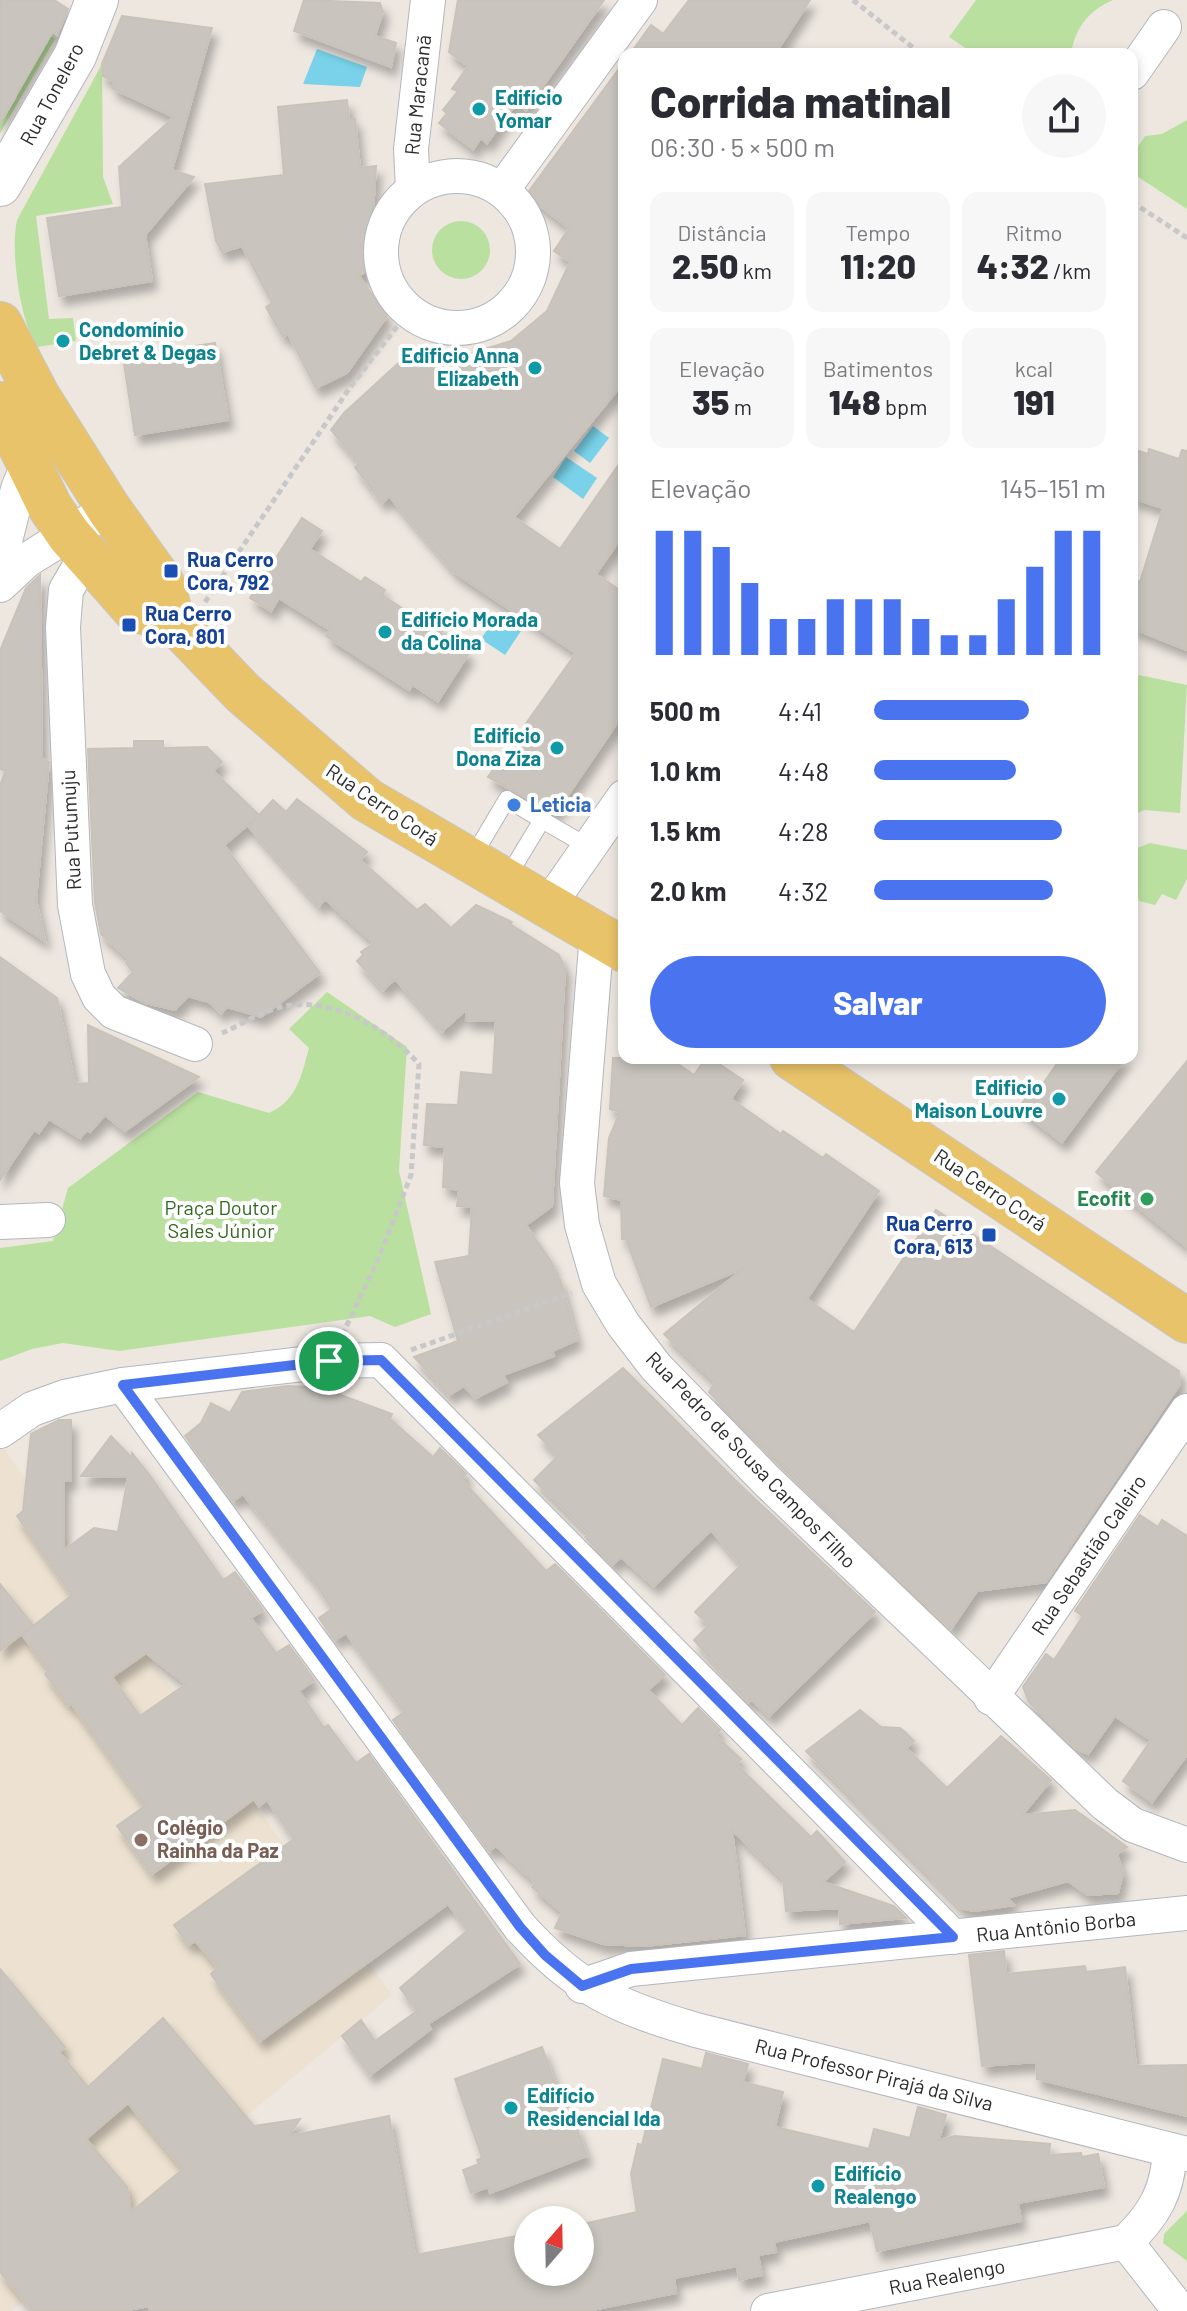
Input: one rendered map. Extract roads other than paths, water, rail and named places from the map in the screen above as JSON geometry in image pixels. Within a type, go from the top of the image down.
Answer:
[{"type":"main road","name":"Rua Cerro Corá","points":[[6,376],[53,419],[115,517],[162,583],[178,626],[243,693],[322,765],[367,800],[610,942]]},
{"type":"main road","name":"Rua Cerro Corá","points":[[6,376],[28,461],[78,546],[135,610],[178,626]]},
{"type":"main road","points":[[78,546],[115,517]]},
{"type":"main road","name":"Rua Cerro Corá","points":[[801,1064],[1187,1321]]},
{"type":"street","name":"Rua Tonelero","points":[[0,185],[75,56],[97,0]]},
{"type":"street","name":"Rua Maracanã","points":[[413,189],[411,149],[428,0]]},
{"type":"street","points":[[502,190],[640,0]]},
{"type":"street","points":[[1138,64],[1164,27]]},
{"type":"street","points":[[457,175],[481,179],[502,190],[519,207],[530,229],[534,253],[530,277],[518,299],[500,315],[466,327],[430,324],[409,311],[392,294],[383,273],[380,249],[390,216],[413,189],[434,179],[457,175]]},
{"type":"street","points":[[0,561],[28,461],[53,419]]},
{"type":"street","points":[[0,585],[27,560],[78,546]]},
{"type":"street","name":"Rua Putumuju","points":[[78,546],[66,590],[63,627],[72,861],[80,943],[99,997],[114,1012],[195,1044]]},
{"type":"street","points":[[548,906],[618,806]]},
{"type":"street","name":"Rua Pedro de Sousa Campos Filho","points":[[610,942],[577,1183],[582,1225],[599,1284],[623,1324],[656,1367],[765,1479],[1105,1804],[1133,1825],[1187,1845]]},
{"type":"street","points":[[0,1222],[48,1220]]},
{"type":"street","points":[[0,1431],[32,1409],[123,1385],[329,1361],[381,1360],[953,1937]]},
{"type":"street","points":[[123,1385],[520,1927],[545,1955],[582,1986]]},
{"type":"street","name":"Rua Sebastião Caleiro","points":[[991,1698],[1187,1411]]},
{"type":"street","name":"Rua Antônio Borba","points":[[582,1986],[631,1969],[1187,1913]]},
{"type":"street","name":"Rua Professor Pirajá da Silva","points":[[582,1986],[644,2015],[696,2030],[1179,2152]]},
{"type":"street","points":[[1179,2152],[1158,2207],[1126,2242],[1180,2311]]},
{"type":"street","name":"Rua Realengo","points":[[768,2311],[1126,2242]]},
{"type":"lane","points":[[487,872],[507,799],[589,847]]},
{"type":"lane","points":[[487,872],[542,820]]},
{"type":"water","points":[[317,49],[367,67],[360,87],[303,84]]},
{"type":"water","points":[[593,426],[609,438],[590,463],[574,451]]},
{"type":"water","points":[[566,457],[597,478],[583,499],[553,477]]},
{"type":"water","points":[[499,612],[523,628],[505,655],[481,639]]},
{"type":"place","name":"Edifício Yomar","points":[[479,109]]},
{"type":"place","name":"Condomínio Debret & Degas","points":[[63,341]]},
{"type":"place","name":"Edificio Anna Elizabeth","points":[[535,368]]},
{"type":"place","name":"Rua Cerro Cora, 792","points":[[171,571]]},
{"type":"place","name":"Rua Cerro Cora, 801","points":[[129,625]]},
{"type":"place","name":"Edifício Morada da Colina","points":[[385,632]]},
{"type":"place","name":"Edifício Dona Ziza","points":[[557,748]]},
{"type":"place","name":"Leticia","points":[[514,805]]},
{"type":"place","name":"Edificio Maison Louvre","points":[[1059,1099]]},
{"type":"place","name":"Ecofit","points":[[1147,1199]]},
{"type":"place","name":"Rua Cerro Cora, 613","points":[[989,1235]]},
{"type":"place","name":"Colégio Rainha da Paz","points":[[141,1840]]},
{"type":"place","name":"Edifício Residencial Ida","points":[[511,2108]]},
{"type":"place","name":"Edifício Realengo","points":[[818,2186]]},
{"type":"park label","name":"Praça Doutor Sales Júnior","points":[[221,1220]]}]
